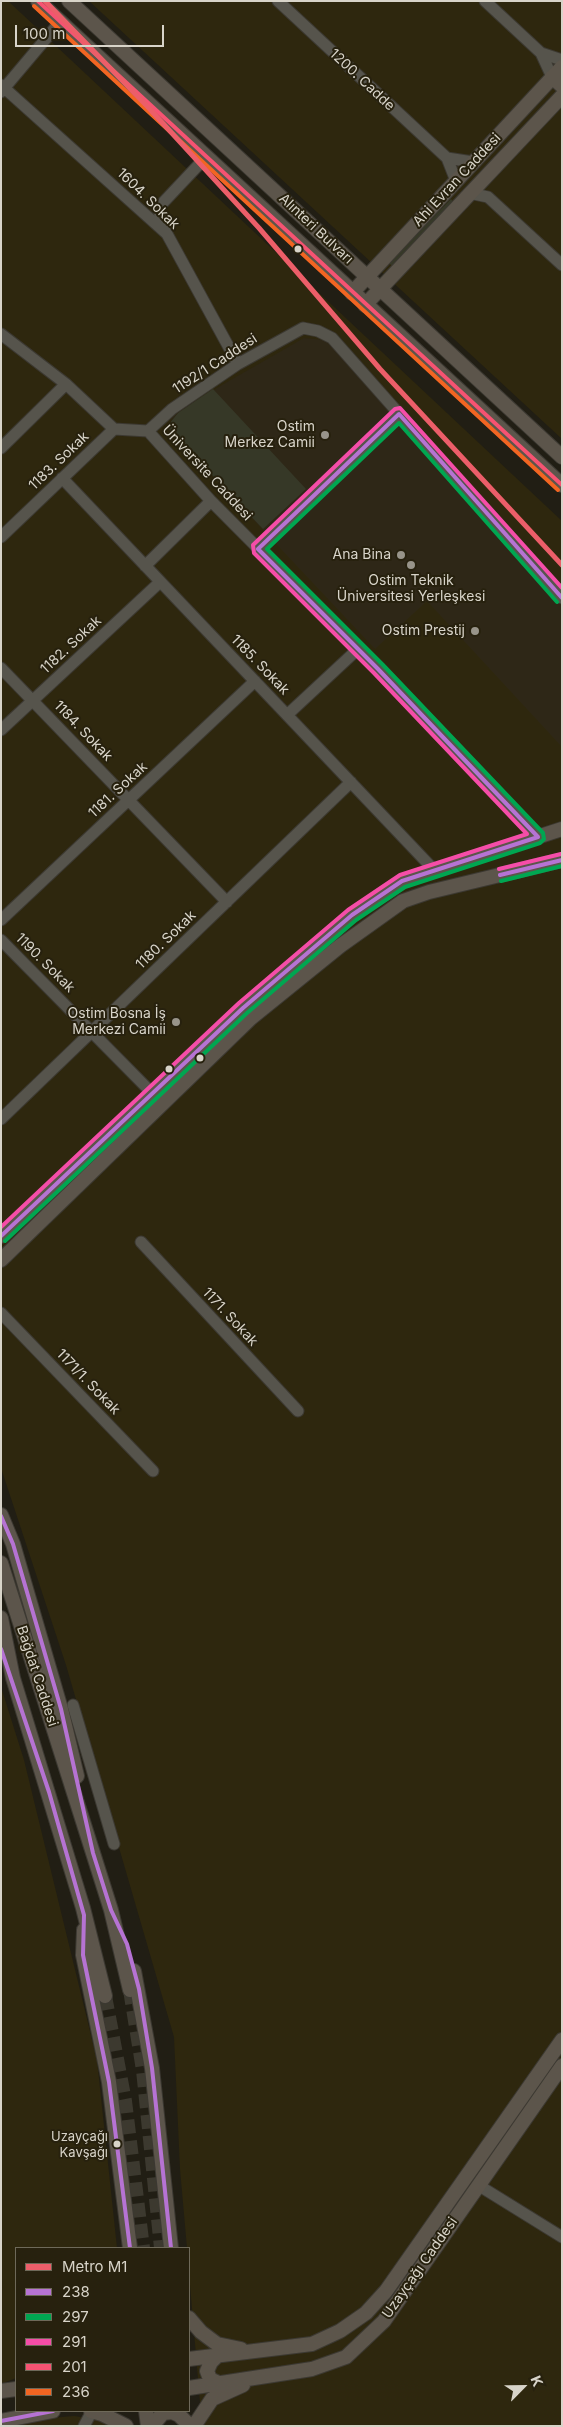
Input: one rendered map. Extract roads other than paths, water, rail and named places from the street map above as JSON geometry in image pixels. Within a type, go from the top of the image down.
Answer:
[{"type":"main road","name":"Alınteri Bulvarı","points":[[38,1],[562,486]]},
{"type":"main road","name":"Alınteri Bulvarı","points":[[77,4],[367,277],[562,457]]},
{"type":"main road","name":"Ahi Evran Caddesi","points":[[352,293],[473,162],[559,77]]},
{"type":"main road","name":"Ahi Evran Caddesi","points":[[365,305],[562,96]]},
{"type":"main road","points":[[473,162],[485,176]]},
{"type":"main road","name":"1200. Cadde","points":[[456,181],[469,193]]},
{"type":"main road","points":[[1,1236],[242,1008],[352,914],[402,881],[436,872],[562,829]]},
{"type":"main road","points":[[1,1260],[251,1018],[340,946],[403,901],[429,892],[562,860]]},
{"type":"main road","points":[[1,1515],[13,1544],[61,1709],[93,1853]]},
{"type":"main road","name":"Bağdat Caddesi","points":[[1,1563],[93,1853],[110,1910],[130,1990]]},
{"type":"main road","name":"Bağdat Caddesi","points":[[1,1618],[4,1643],[13,1678],[84,1914],[105,1996]]},
{"type":"main road","points":[[110,1910],[127,1944],[139,1989],[152,2068],[171,2247]]},
{"type":"main road","points":[[84,1914],[83,1955],[110,2082],[130,2247]]},
{"type":"main road","name":"Uzayçağı Caddesi","points":[[190,2359],[312,2344],[340,2331],[366,2313],[386,2291],[562,2040]]},
{"type":"main road","name":"Uzayçağı Caddesi","points":[[190,2388],[258,2379],[312,2369],[346,2356],[384,2321],[562,2066]]},
{"type":"main road","points":[[190,2319],[201,2332],[217,2344],[257,2352]]},
{"type":"main road","points":[[217,2356],[211,2362],[207,2371],[210,2379],[221,2384]]},
{"type":"main road","points":[[152,2426],[163,2413],[172,2412],[190,2422],[212,2399],[258,2379]]},
{"type":"main road","points":[[1,2391],[15,2389]]},
{"type":"main road","points":[[1,2421],[48,2412]]},
{"type":"main road","points":[[93,2412],[126,2426]]},
{"type":"main road","points":[[146,2412],[148,2426]]},
{"type":"street","name":"1200. Cadde","points":[[278,1],[447,158],[456,181]]},
{"type":"street","points":[[485,1],[540,53],[559,77]]},
{"type":"street","points":[[3,89],[60,22]]},
{"type":"street","points":[[540,53],[562,60]]},
{"type":"street","name":"1604. Sokak","points":[[3,89],[167,234],[238,364]]},
{"type":"street","points":[[167,234],[158,208],[206,157]]},
{"type":"street","points":[[447,158],[473,162]]},
{"type":"street","points":[[485,176],[488,197]]},
{"type":"street","points":[[469,193],[488,197],[562,265]]},
{"type":"street","name":"1192/1 Caddesi","points":[[148,431],[172,409],[238,364],[303,328],[318,331],[332,338],[398,414]]},
{"type":"street","points":[[2,337],[66,384],[114,430],[148,431]]},
{"type":"street","points":[[1,448],[66,384]]},
{"type":"street","points":[[258,549],[398,414],[562,598]]},
{"type":"street","name":"1183. Sokak","points":[[1,537],[114,430]]},
{"type":"street","name":"Üniversite Caddesi","points":[[148,431],[211,501],[358,649],[538,837]]},
{"type":"street","name":"1185. Sokak","points":[[62,478],[436,872]]},
{"type":"street","points":[[145,566],[211,501]]},
{"type":"street","name":"1182. Sokak","points":[[1,730],[160,582]]},
{"type":"street","points":[[287,715],[358,649]]},
{"type":"street","name":"1184. Sokak","points":[[1,668],[227,902]]},
{"type":"street","name":"1181. Sokak","points":[[1,920],[255,682]]},
{"type":"street","name":"1180. Sokak","points":[[1,1119],[351,782]]},
{"type":"street","name":"1190. Sokak","points":[[1,940],[152,1093]]},
{"type":"street","name":"1171. Sokak","points":[[141,1242],[298,1411]]},
{"type":"street","name":"1171/1. Sokak","points":[[1,1313],[153,1471]]},
{"type":"street","points":[[73,1705],[114,1844]]},
{"type":"street","points":[[478,2185],[562,2237]]},
{"type":"street","points":[[84,2426],[91,2412]]},
{"type":"tunnel","points":[[130,1990],[143,2070],[161,2247]]},
{"type":"tunnel","points":[[105,1996],[125,2101],[143,2247]]},
{"type":"metro line","name":"M1","points":[[45,1],[147,106],[259,228],[380,369],[562,565]]},
{"type":"place","name":"Ostim Merkez Camii","points":[[325,435]]},
{"type":"place","name":"Ana Bina","points":[[401,555]]},
{"type":"place","name":"Ostim Teknik Üniversitesi Yerleşkesi","points":[[411,565]]},
{"type":"place","name":"Ostim Prestij","points":[[475,631]]},
{"type":"place","name":"Ostim Bosna İş Merkezi Camii","points":[[176,1022]]},
{"type":"place","name":"Uzayçağı Kavşağı","points":[[117,2144]]}]
